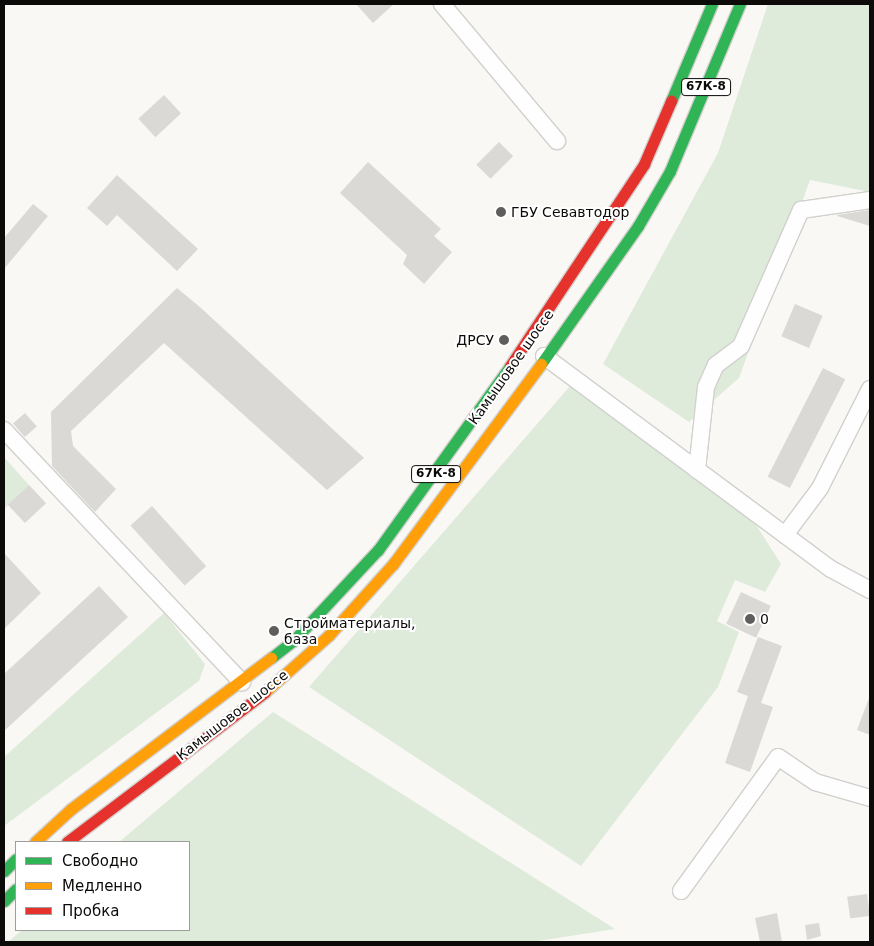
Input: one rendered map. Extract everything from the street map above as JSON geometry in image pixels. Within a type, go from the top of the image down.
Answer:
[{"type":"main road","points":[[702,37],[703,4]]},
{"type":"main road","name":"Камышовое шоссе","points":[[36,841],[71,809],[242,684],[293,641],[334,598],[439,470],[610,220],[644,164],[702,37],[712,4]]},
{"type":"main road","name":"Камышовое шоссе","points":[[68,841],[257,699],[329,635],[393,564],[459,478],[638,226],[670,171],[740,4]]},
{"type":"main road","points":[[4,871],[15,860]]},
{"type":"main road","points":[[4,901],[15,890]]},
{"type":"street","points":[[442,4],[557,141]]},
{"type":"street","points":[[697,470],[706,387],[716,365],[741,346],[801,210],[870,200]]},
{"type":"street","name":"Камышовое шоссе","points":[[544,356],[831,569],[870,590]]},
{"type":"street","points":[[785,535],[820,488],[870,389]]},
{"type":"street","name":"Камышовое шоссе","points":[[4,430],[242,684]]},
{"type":"street","points":[[681,891],[778,757],[814,782],[870,798]]},
{"type":"green space","points":[[768,4],[870,4],[870,192],[810,180],[739,378],[689,422],[603,364],[718,153]]},
{"type":"green space","points":[[570,386],[753,520],[781,564],[765,592],[735,580],[717,621],[739,632],[718,687],[581,866],[309,687]]},
{"type":"green space","points":[[4,457],[29,485],[4,509]]},
{"type":"green space","points":[[164,613],[205,664],[199,681],[4,826],[4,757]]},
{"type":"green space","points":[[273,712],[615,929],[532,942],[8,942],[21,931],[190,931],[190,841],[120,841]]},
{"type":"building","points":[[356,4],[394,4],[373,23]]},
{"type":"building","points":[[164,95],[181,113],[155,137],[138,119]]},
{"type":"building","points":[[499,142],[513,156],[491,179],[476,165]]},
{"type":"building","points":[[368,162],[441,229],[434,236],[452,252],[424,284],[403,264],[407,255],[340,193]]},
{"type":"building","points":[[117,175],[198,249],[177,271],[117,215],[107,226],[87,208]]},
{"type":"building","points":[[33,204],[48,216],[4,269],[4,238]]},
{"type":"building","points":[[870,210],[870,226],[837,216],[837,215]]},
{"type":"building","points":[[177,288],[364,458],[327,490],[164,343],[71,431],[73,446],[116,489],[95,512],[52,466],[51,412]]},
{"type":"building","points":[[795,304],[823,316],[809,348],[781,336]]},
{"type":"building","points":[[823,368],[845,379],[790,488],[768,477]]},
{"type":"building","points":[[25,413],[37,427],[25,437],[13,423]]},
{"type":"building","points":[[29,485],[46,503],[25,523],[8,505]]},
{"type":"building","points":[[152,506],[206,566],[185,586],[130,525]]},
{"type":"building","points":[[4,553],[41,593],[4,629]]},
{"type":"building","points":[[99,586],[128,617],[4,731],[4,674]]},
{"type":"building","points":[[741,592],[771,606],[756,638],[726,624]]},
{"type":"building","points":[[758,637],[782,646],[761,703],[773,707],[750,772],[725,763],[748,696],[737,692]]},
{"type":"building","points":[[870,698],[870,735],[857,730]]},
{"type":"building","points":[[867,894],[870,916],[850,919],[847,897]]},
{"type":"building","points":[[777,913],[782,942],[760,942],[755,918]]},
{"type":"building","points":[[819,923],[821,936],[807,940],[805,925]]},
{"type":"traffic: fast","points":[[671,101],[712,4]]},
{"type":"traffic: fast","points":[[541,364],[638,226],[670,171],[740,4]]},
{"type":"traffic: fast","points":[[271,658],[293,641],[378,550],[510,366]]},
{"type":"traffic: fast","points":[[4,871],[15,860]]},
{"type":"traffic: fast","points":[[4,901],[15,890]]},
{"type":"traffic: slow","points":[[265,692],[329,635],[393,564],[541,364]]},
{"type":"traffic: slow","points":[[36,841],[71,809],[271,658]]},
{"type":"traffic: jam","points":[[510,366],[644,164],[671,101]]},
{"type":"traffic: jam","points":[[68,841],[265,692]]},
{"type":"place","name":"ГБУ Севавтодор","points":[[501,212]]},
{"type":"place","name":"ДРСУ","points":[[504,340]]},
{"type":"place","name":"0","points":[[750,619]]},
{"type":"place","name":"Стройматериалы, база","points":[[274,631]]}]
